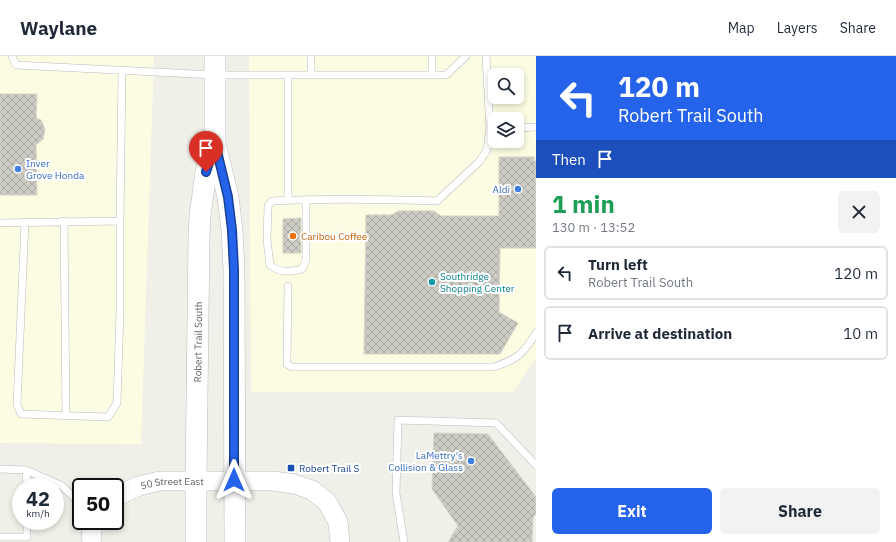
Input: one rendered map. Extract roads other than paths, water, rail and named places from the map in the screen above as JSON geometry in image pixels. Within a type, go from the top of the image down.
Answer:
[{"type":"main road","name":"Robert Trail South","points":[[215,65],[215,143],[228,197],[232,230],[234,270],[235,542]]},
{"type":"main road","name":"Robert Trail South","points":[[196,542],[199,229],[206,172],[215,143]]},
{"type":"street","name":"50 Street East","points":[[124,494],[139,486],[160,481],[273,480],[294,484],[312,490],[327,502],[338,522],[340,542]]},
{"type":"street","points":[[92,530],[92,542]]},
{"type":"lane","points":[[12,56],[16,65],[62,66],[122,71],[215,65],[288,75],[446,75],[466,56]]},
{"type":"lane","points":[[311,56],[311,75]]},
{"type":"lane","points":[[432,56],[432,75]]},
{"type":"lane","points":[[486,56],[491,112]]},
{"type":"lane","points":[[25,222],[17,404],[21,414],[108,417],[117,403],[120,312],[122,71]]},
{"type":"lane","points":[[288,75],[288,200]]},
{"type":"lane","points":[[524,128],[536,128]]},
{"type":"lane","points":[[306,200],[306,260],[302,269],[290,272],[277,270],[270,265],[267,240],[268,206],[272,201],[288,200],[388,199],[437,201],[479,162],[487,150],[488,146]]},
{"type":"lane","points":[[0,223],[120,221]]},
{"type":"lane","points":[[64,222],[66,416]]},
{"type":"lane","points":[[288,286],[287,364],[292,367],[494,366],[511,361],[526,349],[536,333]]},
{"type":"lane","points":[[404,542],[396,493],[398,420],[496,423],[536,465]]},
{"type":"lane","points":[[0,469],[26,470],[62,486],[72,495]]},
{"type":"lane","points":[[26,470],[26,478]]},
{"type":"lane","points":[[0,537],[27,537],[27,530]]},
{"type":"place","name":"Inver Grove Honda","points":[[18,169]]},
{"type":"place","name":"Aldi","points":[[518,189]]},
{"type":"place","name":"Caribou Coffee","points":[[293,236]]},
{"type":"place","name":"Southridge Shopping Center","points":[[432,282]]},
{"type":"place","name":"LaMettry's Collision & Glass","points":[[471,461]]},
{"type":"place","name":"Robert Trail S","points":[[291,468]]}]
